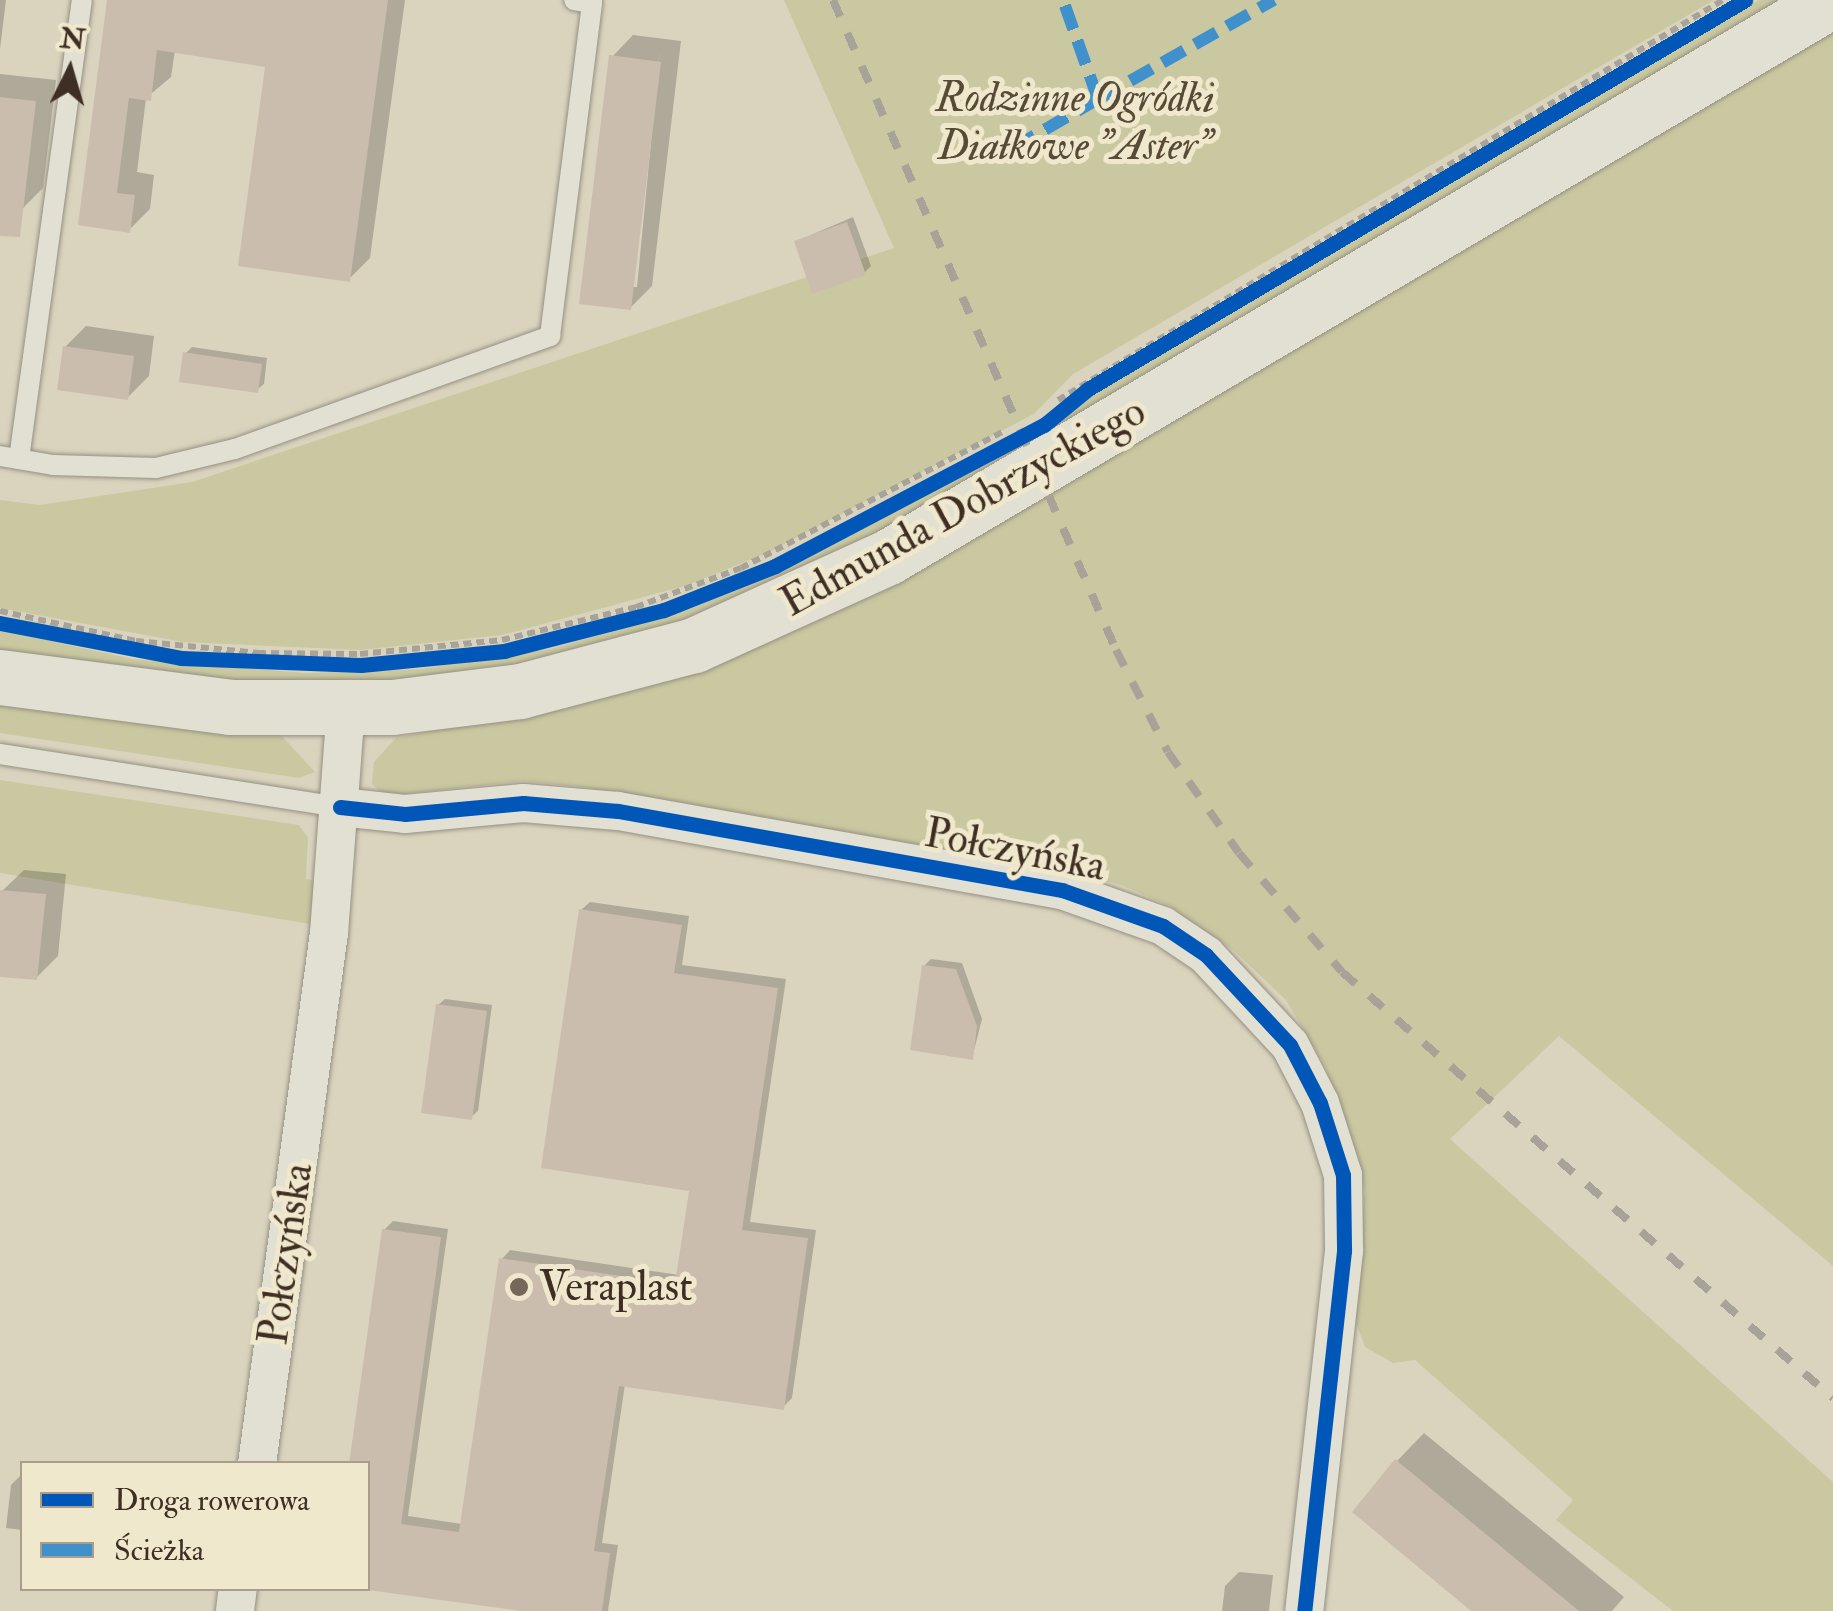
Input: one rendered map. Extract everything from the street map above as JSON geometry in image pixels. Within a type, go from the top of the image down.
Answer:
[{"type":"main road","name":"Edmunda Dobrzyckiego","points":[[0,677],[230,706],[346,708],[466,700],[576,680],[694,645],[793,604],[965,512],[1832,0]]},
{"type":"street","name":"Połczyńska","points":[[256,1461],[329,933],[346,708]]},
{"type":"street","name":"Połczyńska","points":[[340,807],[405,814],[523,803],[618,812],[1062,890],[1162,926],[1206,955],[1290,1045],[1320,1103],[1343,1175],[1344,1251],[1304,1611]]},
{"type":"lane","points":[[82,0],[9,457],[98,468],[188,460],[550,336],[592,3],[574,0]]},
{"type":"lane","points":[[0,754],[340,807]]},
{"type":"path","points":[[1054,410],[1082,380],[1724,0]]},
{"type":"path","points":[[1054,410],[1745,0]]},
{"type":"path","points":[[0,612],[136,641],[258,653],[398,652],[502,640],[636,607],[741,568],[1021,430]]},
{"type":"path","points":[[0,623],[99,646],[257,664],[419,662],[504,651],[639,618],[745,579],[1021,430]]},
{"type":"green space","name":"Rodzinne Ogródki Diałkowe \"Aster\"","points":[[784,0],[1714,0],[1073,374],[1034,414],[769,552],[688,585],[502,635],[360,650],[183,642],[0,608],[0,500],[40,505],[192,482],[894,248]]},
{"type":"green space","points":[[1759,0],[1791,0],[1037,446],[1033,438],[1092,395]]},
{"type":"green space","points":[[1833,23],[1833,1266],[1559,1036],[1450,1139],[1833,1482],[1833,1611],[1673,1611],[1556,1520],[1573,1500],[1415,1360],[1393,1363],[1365,1347],[1355,1320],[1365,1191],[1326,1068],[1286,1000],[1232,949],[1170,906],[1121,885],[1038,865],[581,787],[522,781],[386,796],[372,784],[374,762],[396,738],[580,701]]},
{"type":"green space","points":[[1015,446],[1019,457],[755,601],[554,665],[306,689],[0,656],[0,630],[133,659],[306,673],[420,669],[550,649],[695,607],[778,572]]},
{"type":"green space","points":[[0,698],[280,734],[315,772],[299,778],[0,733]]},
{"type":"green space","points":[[0,780],[299,825],[308,838],[306,879],[316,881],[311,924],[0,873]]},
{"type":"building","points":[[107,0],[388,0],[350,282],[238,266],[265,67],[157,50],[151,101],[129,98],[117,193],[135,195],[130,233],[78,225]]},
{"type":"building","points":[[609,55],[661,62],[631,310],[579,304]]},
{"type":"building","points":[[0,97],[36,101],[20,237],[0,236]]},
{"type":"building","points":[[847,222],[866,275],[812,294],[794,241]]},
{"type":"building","points":[[63,346],[134,356],[128,400],[57,390]]},
{"type":"building","points":[[183,352],[262,364],[258,393],[179,382]]},
{"type":"building","points":[[0,890],[46,894],[37,980],[0,977]]},
{"type":"building","points":[[579,909],[682,925],[674,973],[778,988],[742,1230],[808,1238],[784,1410],[619,1386],[594,1551],[610,1553],[602,1611],[521,1611],[370,1590],[370,1461],[349,1461],[382,1229],[441,1237],[401,1524],[459,1532],[499,1258],[675,1284],[689,1191],[541,1168]]},
{"type":"building","points":[[922,965],[956,969],[977,1026],[973,1060],[910,1050]]},
{"type":"building","points":[[436,1004],[487,1011],[472,1120],[421,1113]]},
{"type":"building","points":[[1395,1459],[1579,1611],[1471,1611],[1352,1512]]},
{"type":"railway","points":[[833,0],[1116,650],[1168,752],[1239,853],[1342,972],[1833,1398]]},
{"type":"marked path","points":[[1013,148],[1098,99],[1063,0]]},
{"type":"marked path","points":[[1098,99],[1274,0]]},
{"type":"cycle path","points":[[0,623],[181,658],[361,665],[504,651],[664,610],[775,566],[1044,425],[1088,389],[1745,0]]},
{"type":"cycle path","points":[[340,807],[405,814],[523,803],[618,811],[1062,890],[1163,926],[1206,955],[1290,1045],[1320,1103],[1343,1175],[1344,1251],[1304,1611]]},
{"type":"place","name":"Veraplast","points":[[519,1287]]}]
